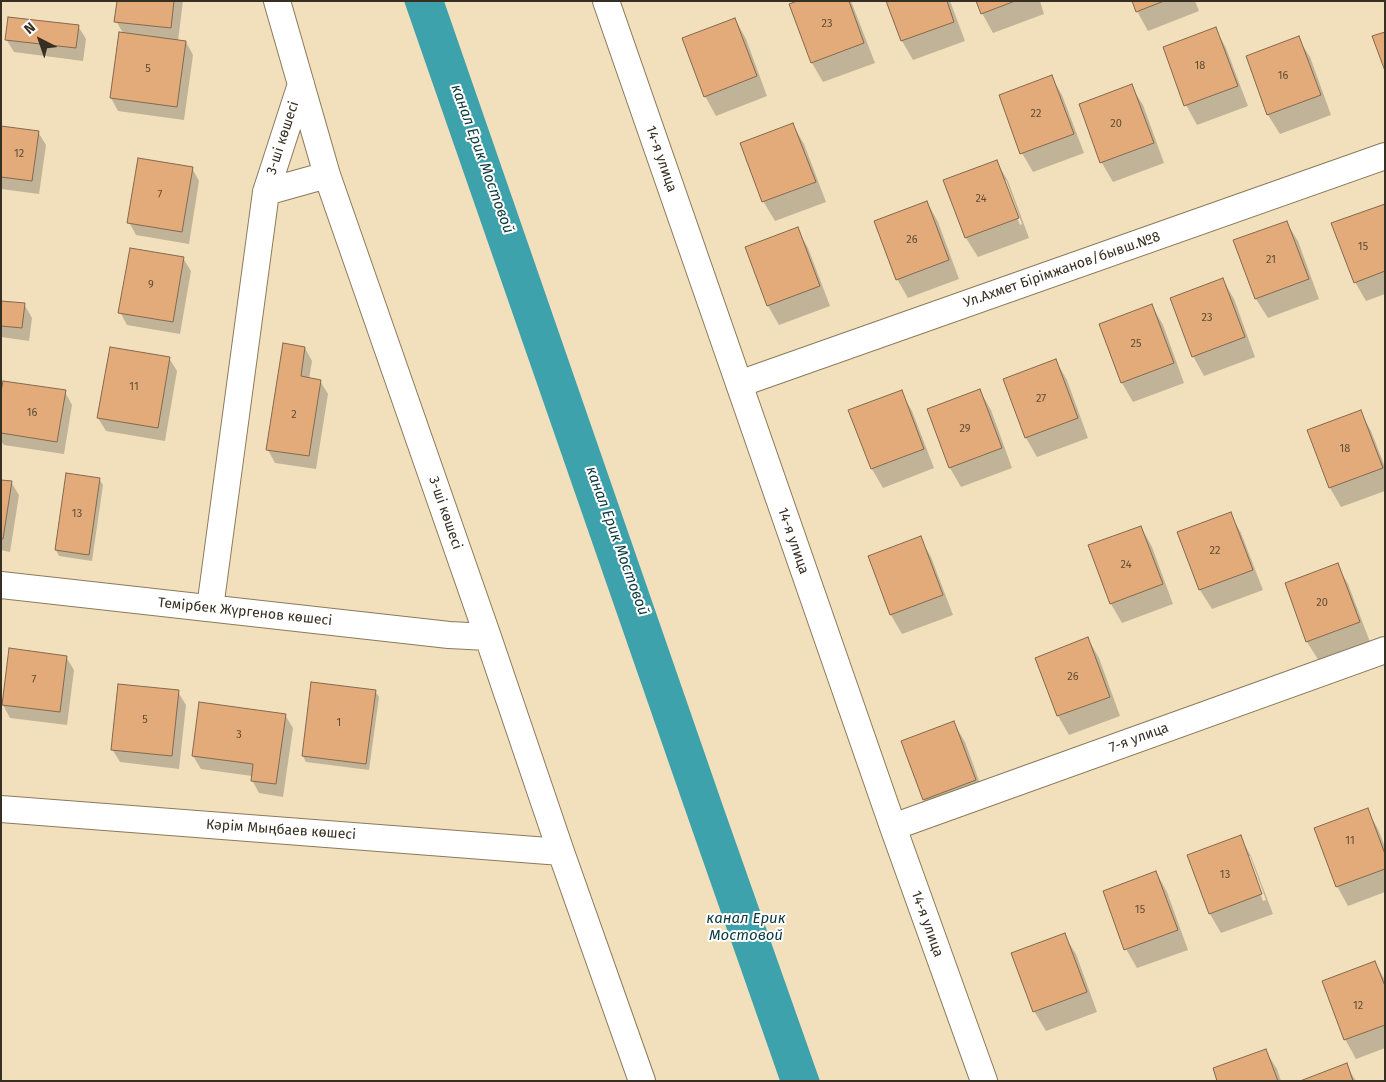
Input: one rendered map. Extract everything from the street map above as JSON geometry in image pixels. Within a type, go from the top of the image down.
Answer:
[{"type":"street","name":"14-я улица","points":[[606,1],[892,827],[984,1081]]},
{"type":"street","name":"3-ші көшесі","points":[[283,3],[301,84],[327,175],[642,1081]]},
{"type":"street","name":"3-ші көшесі","points":[[210,608],[266,192],[301,84]]},
{"type":"street","name":"Ул.Ахмет Бірімжанов/бывш.№8","points":[[739,384],[1385,156]]},
{"type":"street","name":"3-ші көшесі","points":[[266,192],[327,175]]},
{"type":"street","name":"Темірбек Жүргенов көшесі","points":[[1,585],[449,635],[488,637]]},
{"type":"street","name":"7-я улица","points":[[892,827],[1385,650]]},
{"type":"street","name":"Кәрім Мыңбаев көшесі","points":[[1,808],[562,852]]},
{"type":"water","name":"канал Ерик Мостовой","points":[[404,1],[444,1],[820,1081],[780,1081]]},
{"type":"building","points":[[117,1],[174,1],[171,28],[114,22]]},
{"type":"building","points":[[797,1],[849,1],[864,43],[811,63],[789,4]]},
{"type":"building","points":[[886,1],[947,1],[954,22],[901,41]]},
{"type":"building","points":[[976,1],[1015,1],[981,14]]},
{"type":"building","points":[[1132,1],[1164,1],[1136,12]]},
{"type":"building","points":[[8,17],[79,25],[76,48],[5,40]]},
{"type":"building","points":[[735,18],[757,76],[704,97],[682,38]]},
{"type":"building","points":[[1216,27],[1238,86],[1184,106],[1163,47]]},
{"type":"building","points":[[119,32],[186,41],[177,107],[110,98]]},
{"type":"building","points":[[1385,32],[1385,71],[1372,36]]},
{"type":"building","points":[[1299,36],[1321,95],[1267,115],[1246,56]]},
{"type":"building","points":[[1052,75],[1074,134],[1020,154],[999,95]]},
{"type":"building","points":[[1132,84],[1154,143],[1100,163],[1079,104]]},
{"type":"building","points":[[793,123],[816,182],[762,202],[740,143]]},
{"type":"building","points":[[1,126],[39,131],[32,181],[1,177]]},
{"type":"building","points":[[138,158],[193,167],[182,232],[127,223]]},
{"type":"building","points":[[997,160],[1019,218],[965,238],[943,180]]},
{"type":"building","points":[[927,201],[949,260],[896,280],[874,221]]},
{"type":"building","points":[[1385,204],[1385,271],[1354,283],[1331,223]]},
{"type":"building","points":[[1287,221],[1309,279],[1255,299],[1233,240]]},
{"type":"building","points":[[798,227],[820,286],[767,306],[745,247]]},
{"type":"building","points":[[130,248],[184,257],[173,322],[118,313]]},
{"type":"building","points":[[1223,278],[1245,337],[1192,357],[1170,298]]},
{"type":"building","points":[[1,301],[25,303],[22,328],[1,326]]},
{"type":"building","points":[[1152,304],[1174,363],[1121,383],[1099,324]]},
{"type":"building","points":[[283,343],[305,347],[301,376],[321,380],[309,456],[266,450]]},
{"type":"building","points":[[110,347],[170,357],[158,428],[97,418]]},
{"type":"building","points":[[1056,359],[1078,418],[1025,438],[1003,379]]},
{"type":"building","points":[[3,381],[66,390],[57,442],[1,433],[1,392]]},
{"type":"building","points":[[980,389],[1002,448],[949,468],[927,409]]},
{"type":"building","points":[[902,390],[924,449],[871,469],[848,410]]},
{"type":"building","points":[[1361,410],[1383,468],[1329,488],[1307,430]]},
{"type":"building","points":[[66,473],[100,478],[89,555],[55,550]]},
{"type":"building","points":[[1,480],[12,481],[3,539],[1,539]]},
{"type":"building","points":[[1231,512],[1253,570],[1199,590],[1177,532]]},
{"type":"building","points":[[1141,526],[1163,584],[1110,604],[1088,545]]},
{"type":"building","points":[[921,536],[943,595],[890,615],[868,556]]},
{"type":"building","points":[[1338,563],[1360,622],[1306,642],[1285,583]]},
{"type":"building","points":[[1088,637],[1110,697],[1057,716],[1035,658]]},
{"type":"building","points":[[9,648],[67,656],[60,712],[2,705]]},
{"type":"building","points":[[311,682],[376,690],[366,764],[302,756]]},
{"type":"building","points":[[118,684],[179,690],[172,756],[111,750]]},
{"type":"building","points":[[199,702],[286,714],[276,784],[251,781],[253,764],[192,756]]},
{"type":"building","points":[[954,721],[976,780],[923,800],[901,741]]},
{"type":"building","points":[[1368,808],[1385,854],[1385,869],[1336,887],[1314,828]]},
{"type":"building","points":[[1241,835],[1262,894],[1209,914],[1187,855]]},
{"type":"building","points":[[1156,871],[1178,930],[1124,950],[1103,891]]},
{"type":"building","points":[[1065,933],[1087,992],[1033,1012],[1011,953]]},
{"type":"building","points":[[1375,961],[1385,986],[1385,1025],[1344,1040],[1322,981]]},
{"type":"building","points":[[1266,1049],[1278,1081],[1217,1081],[1213,1068]]},
{"type":"building","points":[[1347,1063],[1353,1081],[1300,1081]]}]
